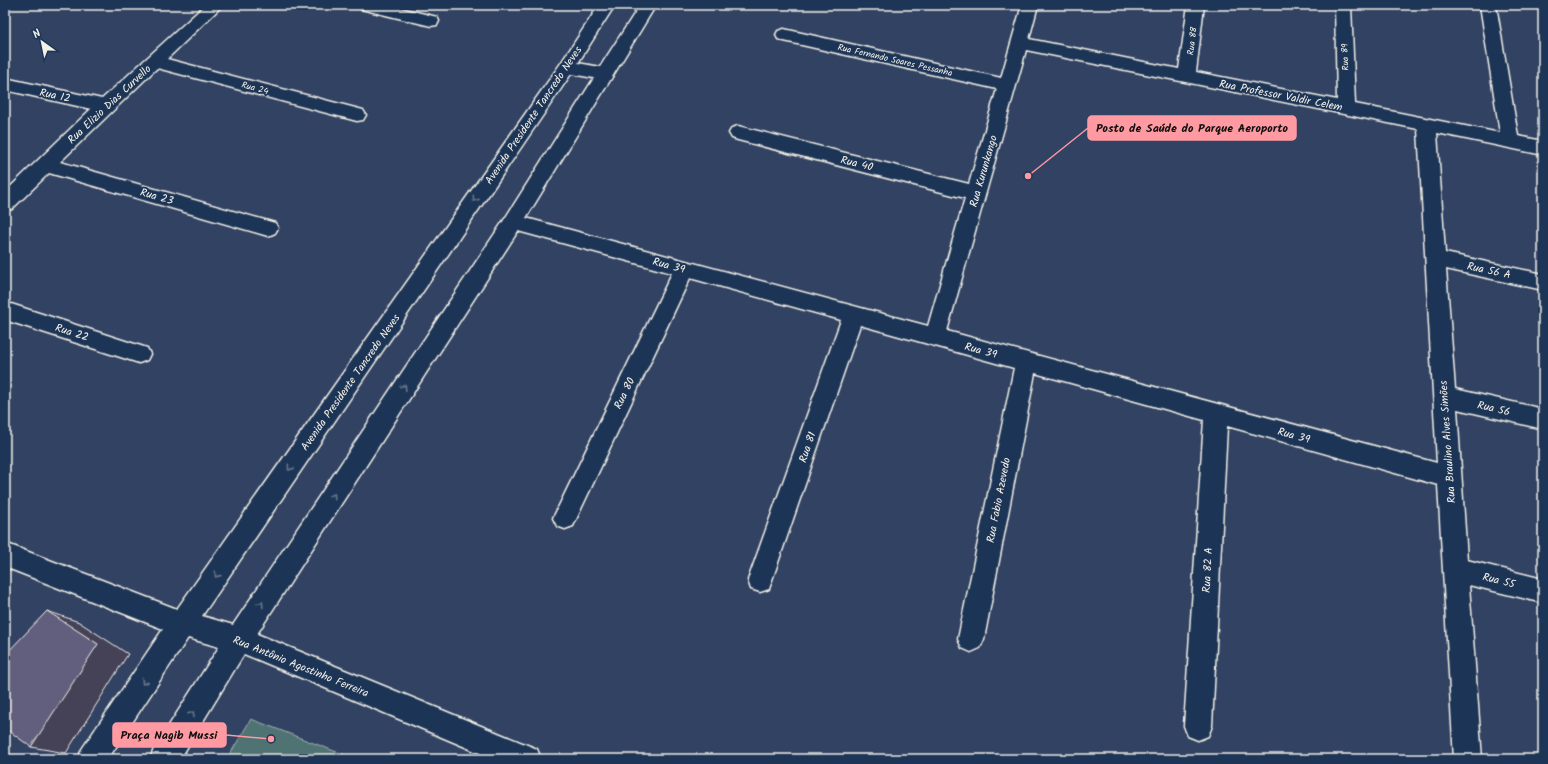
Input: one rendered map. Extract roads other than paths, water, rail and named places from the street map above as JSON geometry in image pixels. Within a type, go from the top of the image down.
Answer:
[{"type":"street","name":"Rua Elizio Dias Curvello","points":[[5,204],[105,106],[215,5]]},
{"type":"street","points":[[367,5],[431,21]]},
{"type":"street","name":"Avenida Presidente Tancredo Neves","points":[[92,759],[182,624],[567,67],[607,5]]},
{"type":"street","points":[[164,759],[239,639],[513,222],[648,5]]},
{"type":"street","name":"Rua Kurunkango","points":[[935,337],[1030,5]]},
{"type":"street","name":"Rua 88","points":[[1187,76],[1196,5]]},
{"type":"street","name":"Rua 89","points":[[1343,5],[1346,109]]},
{"type":"street","points":[[1488,5],[1510,141]]},
{"type":"street","name":"Rua Fernando Soares Pessanha","points":[[784,35],[1007,85]]},
{"type":"street","name":"Rua Professor Valdir Celem","points":[[1019,43],[1427,126],[1543,148]]},
{"type":"street","name":"Rua 24","points":[[154,61],[357,115]]},
{"type":"street","points":[[567,67],[605,74]]},
{"type":"street","name":"Rua 12","points":[[5,84],[105,106]]},
{"type":"street","name":"Rua Braulino Alves Simões","points":[[1427,126],[1468,759]]},
{"type":"street","name":"Rua 40","points":[[738,133],[976,193]]},
{"type":"street","name":"Rua 23","points":[[46,164],[268,228]]},
{"type":"street","name":"Rua 39","points":[[513,222],[1450,477]]},
{"type":"street","name":"Rua 56 A","points":[[1436,259],[1543,282]]},
{"type":"street","name":"Rua 80","points":[[564,518],[684,269]]},
{"type":"street","name":"Rua 22","points":[[5,311],[139,354]]},
{"type":"street","name":"Rua 81","points":[[760,580],[853,315]]},
{"type":"street","name":"Rua Fabio Azevedo","points":[[971,639],[1026,362]]},
{"type":"street","name":"Rua 56","points":[[1444,396],[1543,419]]},
{"type":"street","name":"Rua 82 A","points":[[1198,726],[1216,414]]},
{"type":"street","name":"Rua Antônio Agostinho Ferreira","points":[[5,555],[182,624],[239,639],[527,759]]},
{"type":"street","name":"Rua 55","points":[[1456,569],[1543,591]]},
{"type":"place","name":"Posto de Saúde do Parque Aeroporto","points":[[1028,176]]},
{"type":"place","name":"Praça Nagib Mussi","points":[[271,739]]}]
